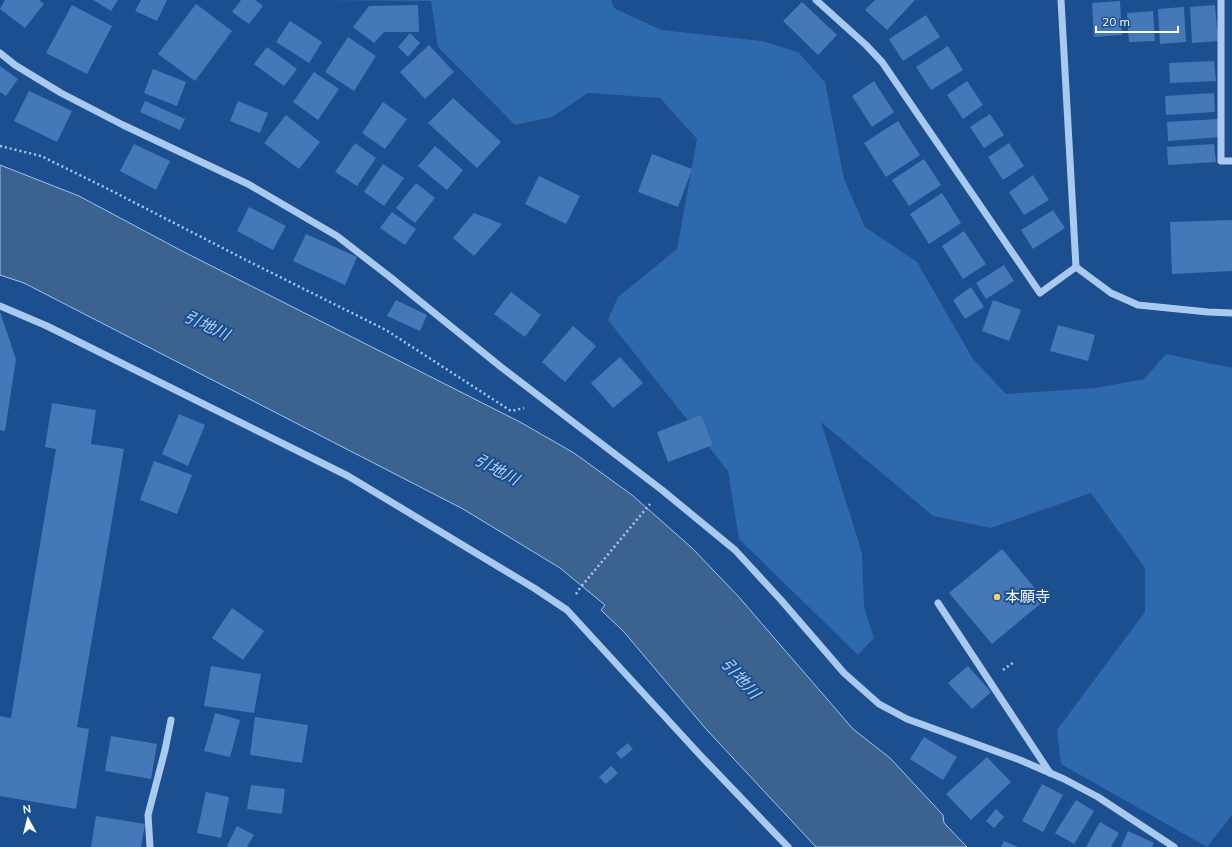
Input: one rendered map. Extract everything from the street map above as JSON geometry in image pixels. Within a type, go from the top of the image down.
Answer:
[{"type":"street","points":[[816,0],[866,45],[882,62],[1040,293],[1076,267]]},
{"type":"street","points":[[1060,0],[1076,267],[1111,293],[1138,305],[1232,313]]},
{"type":"street","points":[[1221,0],[1221,161],[1232,161]]},
{"type":"street","points":[[0,53],[15,65],[62,93],[123,125],[248,184],[336,236],[390,277],[501,367],[662,490],[734,550],[781,600],[844,673],[879,704],[906,719],[1064,779],[1098,797],[1174,847]]},
{"type":"street","points":[[0,306],[47,326],[348,476],[534,588],[567,610],[700,755],[788,847]]},
{"type":"street","points":[[938,603],[1050,773]]},
{"type":"street","points":[[150,847],[148,815],[165,750],[171,720]]},
{"type":"path","points":[[0,146],[41,156],[386,330],[511,411],[548,402]]},
{"type":"path","points":[[580,588],[650,505]]},
{"type":"shaded area","points":[[313,0],[611,0],[614,8],[661,30],[762,41],[798,52],[825,82],[844,179],[865,227],[917,262],[973,359],[1006,394],[1096,388],[1144,379],[1166,354],[1232,368],[1232,815],[1207,847],[1061,764],[1057,730],[1145,612],[1145,568],[1091,493],[991,528],[933,516],[821,422],[862,553],[864,607],[874,638],[858,655],[739,539],[728,471],[608,320],[618,297],[677,249],[697,139],[660,98],[588,93],[552,117],[515,125],[438,47],[431,1]]},
{"type":"water","name":"引地川","points":[[0,165],[79,196],[182,251],[520,422],[574,453],[632,495],[692,548],[738,596],[853,729],[890,758],[943,815],[944,823],[967,847],[816,847],[706,729],[624,632],[601,610],[605,605],[560,568],[463,509],[24,283],[0,275]]},
{"type":"building","points":[[5,0],[39,0],[44,4],[25,28],[0,9]]},
{"type":"building","points":[[93,0],[118,0],[111,11]]},
{"type":"building","points":[[141,0],[167,0],[157,21],[135,11]]},
{"type":"building","points":[[241,0],[255,0],[263,6],[249,24],[232,12]]},
{"type":"building","points":[[875,0],[915,0],[887,30],[865,10]]},
{"type":"building","points":[[1120,1],[1122,35],[1094,37],[1092,3]]},
{"type":"building","points":[[802,2],[837,35],[818,55],[783,21]]},
{"type":"building","points":[[196,4],[232,31],[195,81],[158,54]]},
{"type":"building","points":[[72,5],[112,26],[87,74],[46,53]]},
{"type":"building","points":[[418,5],[419,32],[384,32],[374,43],[353,27],[369,6]]},
{"type":"building","points":[[1215,5],[1218,41],[1192,43],[1190,7]]},
{"type":"building","points":[[1184,7],[1186,42],[1160,44],[1158,9]]},
{"type":"building","points":[[1153,11],[1155,41],[1129,42],[1127,13]]},
{"type":"building","points":[[926,15],[940,37],[903,61],[889,39]]},
{"type":"building","points":[[290,21],[322,42],[309,63],[276,42]]},
{"type":"building","points":[[410,33],[420,43],[408,57],[398,47]]},
{"type":"building","points":[[348,37],[376,56],[354,91],[325,72]]},
{"type":"building","points":[[429,45],[454,72],[425,99],[400,72]]},
{"type":"building","points":[[948,46],[963,70],[931,90],[916,67]]},
{"type":"building","points":[[267,47],[297,69],[284,86],[254,64]]},
{"type":"building","points":[[1214,61],[1216,81],[1170,83],[1169,63]]},
{"type":"building","points":[[0,66],[18,79],[6,96],[0,92]]},
{"type":"building","points":[[153,69],[186,82],[177,106],[144,93]]},
{"type":"building","points":[[314,72],[339,89],[318,120],[293,102]]},
{"type":"building","points":[[874,81],[894,112],[872,127],[852,96]]},
{"type":"building","points":[[967,81],[983,105],[963,119],[947,95]]},
{"type":"building","points":[[29,91],[72,111],[57,142],[14,121]]},
{"type":"building","points":[[1214,93],[1215,112],[1166,115],[1165,96]]},
{"type":"building","points":[[453,98],[501,142],[477,168],[428,123]]},
{"type":"building","points":[[145,101],[185,119],[180,130],[140,112]]},
{"type":"building","points":[[238,101],[268,113],[260,133],[230,121]]},
{"type":"building","points":[[383,102],[407,119],[385,149],[362,133]]},
{"type":"building","points":[[990,114],[1004,135],[984,148],[970,127]]},
{"type":"building","points":[[286,115],[320,142],[299,169],[264,143]]},
{"type":"building","points":[[1218,119],[1220,137],[1168,141],[1167,122]]},
{"type":"building","points":[[898,121],[920,155],[886,177],[864,143]]},
{"type":"building","points":[[355,143],[376,158],[357,186],[335,172]]},
{"type":"building","points":[[1009,143],[1024,166],[1003,180],[988,157]]},
{"type":"building","points":[[134,144],[170,161],[156,190],[120,171]]},
{"type":"building","points":[[1214,144],[1216,162],[1168,165],[1167,147]]},
{"type":"building","points":[[435,146],[463,170],[447,190],[418,166]]},
{"type":"building","points":[[652,154],[692,169],[678,207],[638,192]]},
{"type":"building","points":[[924,159],[941,185],[909,206],[892,180]]},
{"type":"building","points":[[383,164],[404,178],[384,206],[364,192]]},
{"type":"building","points":[[1033,175],[1049,200],[1024,215],[1009,192]]},
{"type":"building","points":[[539,176],[580,196],[566,224],[525,204]]},
{"type":"building","points":[[416,183],[435,198],[415,223],[396,208]]},
{"type":"building","points":[[942,193],[961,223],[929,244],[910,214]]},
{"type":"building","points":[[249,207],[286,226],[273,250],[237,231]]},
{"type":"building","points":[[1053,210],[1065,228],[1033,249],[1021,230]]},
{"type":"building","points":[[392,212],[416,229],[405,245],[380,228]]},
{"type":"building","points":[[474,213],[502,224],[474,256],[453,238]]},
{"type":"building","points":[[1232,220],[1232,271],[1172,274],[1170,222]]},
{"type":"building","points":[[964,231],[986,264],[963,279],[942,246]]},
{"type":"building","points":[[306,234],[357,257],[345,285],[293,261]]},
{"type":"building","points":[[1004,265],[1014,281],[986,299],[976,283]]},
{"type":"building","points":[[971,287],[984,307],[965,319],[953,300]]},
{"type":"building","points":[[511,292],[541,315],[525,337],[494,314]]},
{"type":"building","points":[[396,300],[427,315],[420,331],[387,316]]},
{"type":"building","points":[[993,300],[1021,310],[1009,341],[982,331]]},
{"type":"building","points":[[0,312],[16,359],[5,431],[0,430]]},
{"type":"building","points":[[1058,325],[1095,335],[1088,361],[1050,351]]},
{"type":"building","points":[[573,326],[596,346],[565,382],[542,362]]},
{"type":"building","points":[[620,357],[643,383],[613,408],[591,383]]},
{"type":"building","points":[[52,403],[96,410],[91,444],[124,449],[77,727],[89,729],[76,809],[0,796],[0,716],[11,718],[56,449],[45,447]]},
{"type":"building","points":[[179,414],[205,425],[188,466],[162,454]]},
{"type":"building","points":[[701,415],[713,445],[668,462],[657,432]]},
{"type":"building","points":[[154,461],[192,475],[177,514],[140,500]]},
{"type":"building","name":"本願寺","points":[[1002,549],[1045,600],[992,644],[949,593]]},
{"type":"building","points":[[232,608],[264,631],[243,660],[212,638]]},
{"type":"building","points":[[211,666],[261,674],[254,713],[204,706]]},
{"type":"building","points":[[968,666],[991,692],[972,709],[948,683]]},
{"type":"building","points":[[215,713],[240,720],[230,757],[204,751]]},
{"type":"building","points":[[255,717],[308,725],[302,763],[250,755]]},
{"type":"building","points":[[111,736],[157,744],[151,779],[105,771]]},
{"type":"building","points":[[924,737],[957,757],[943,780],[910,759]]},
{"type":"building","points":[[628,743],[633,749],[621,759],[616,753]]},
{"type":"building","points":[[987,757],[1011,782],[971,820],[946,794]]},
{"type":"building","points":[[611,766],[618,773],[606,784],[599,777]]},
{"type":"building","points":[[1042,784],[1063,795],[1043,832],[1022,821]]},
{"type":"building","points":[[251,785],[285,789],[282,814],[247,809]]},
{"type":"building","points":[[206,792],[229,797],[221,838],[197,833]]},
{"type":"building","points":[[1076,800],[1094,811],[1074,844],[1055,833]]},
{"type":"building","points":[[996,809],[1004,817],[994,828],[986,821]]},
{"type":"building","points":[[96,816],[145,824],[141,847],[91,847]]},
{"type":"building","points":[[1100,822],[1119,833],[1111,847],[1086,847]]},
{"type":"building","points":[[237,826],[254,835],[247,847],[227,846]]},
{"type":"building","points":[[1128,831],[1154,843],[1152,847],[1121,847]]},
{"type":"building","points":[[1004,841],[1018,847],[1001,847]]},
{"type":"place","name":"本願寺","points":[[997,597]]}]
